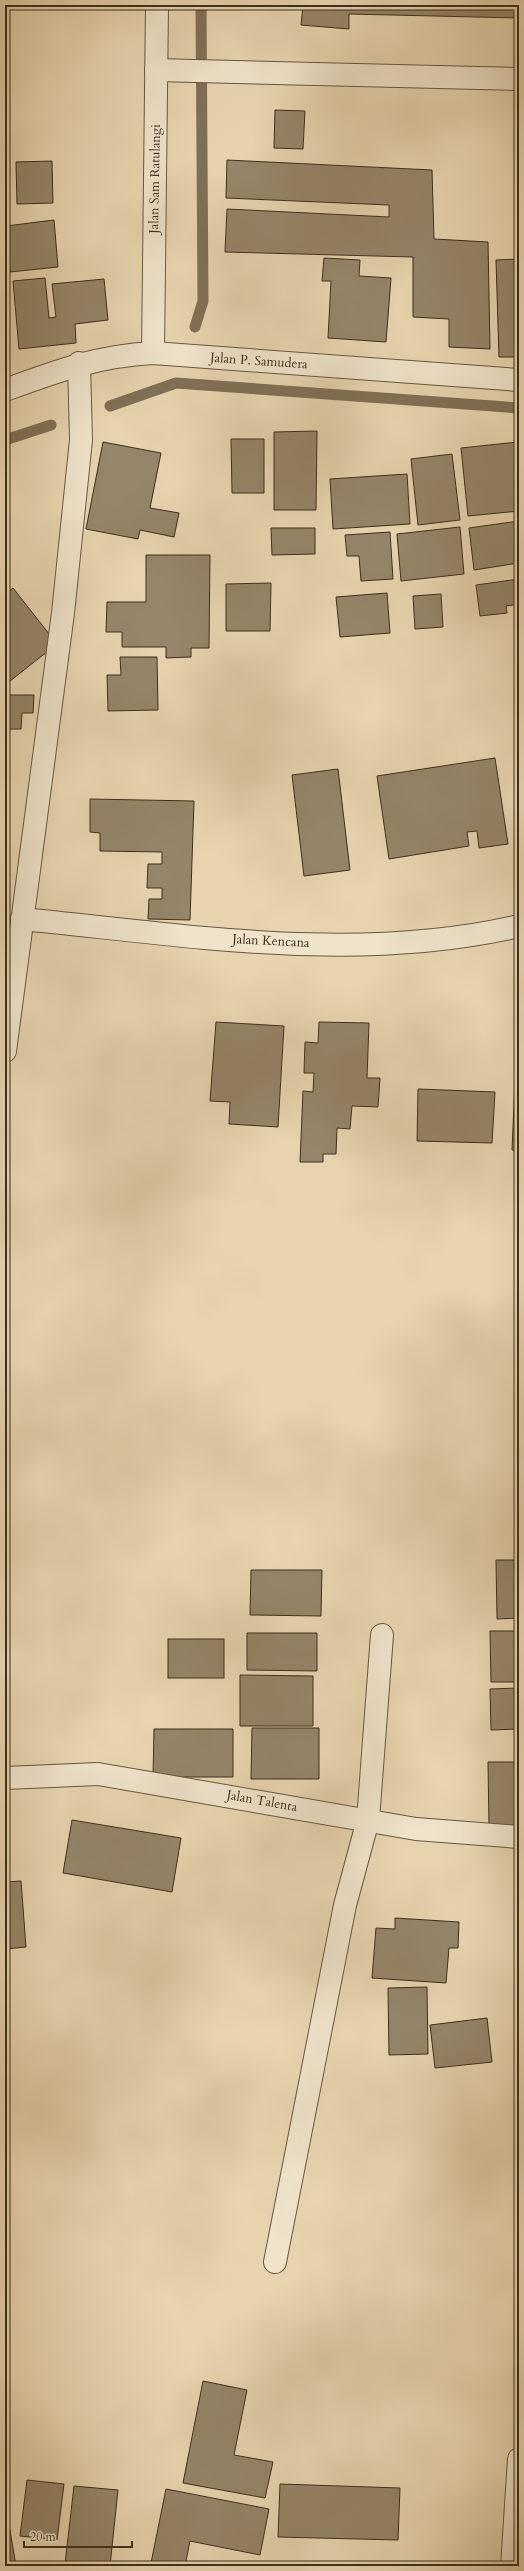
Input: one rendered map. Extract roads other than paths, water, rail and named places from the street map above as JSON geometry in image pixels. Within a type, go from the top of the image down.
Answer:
[{"type":"street","name":"Jalan Sam Ratulangi","points":[[153,353],[157,5]]},
{"type":"street","points":[[156,70],[519,79]]},
{"type":"street","name":"Jalan P. Samudera","points":[[5,390],[79,363],[118,355],[153,353],[519,380]]},
{"type":"street","points":[[5,1050],[63,613],[81,440],[79,363]]},
{"type":"street","name":"Jalan Kencana","points":[[22,919],[230,939],[369,945],[426,943],[519,926]]},
{"type":"street","points":[[275,2262],[345,1905],[368,1820],[382,1635]]},
{"type":"street","name":"Jalan Talenta","points":[[5,1778],[98,1774],[416,1829],[519,1837]]},
{"type":"street","points":[[512,2566],[519,2459]]},
{"type":"waterway","points":[[195,327],[203,301],[201,5]]},
{"type":"waterway","points":[[110,406],[176,383],[519,408]]},
{"type":"waterway","points":[[5,440],[51,425]]}]
